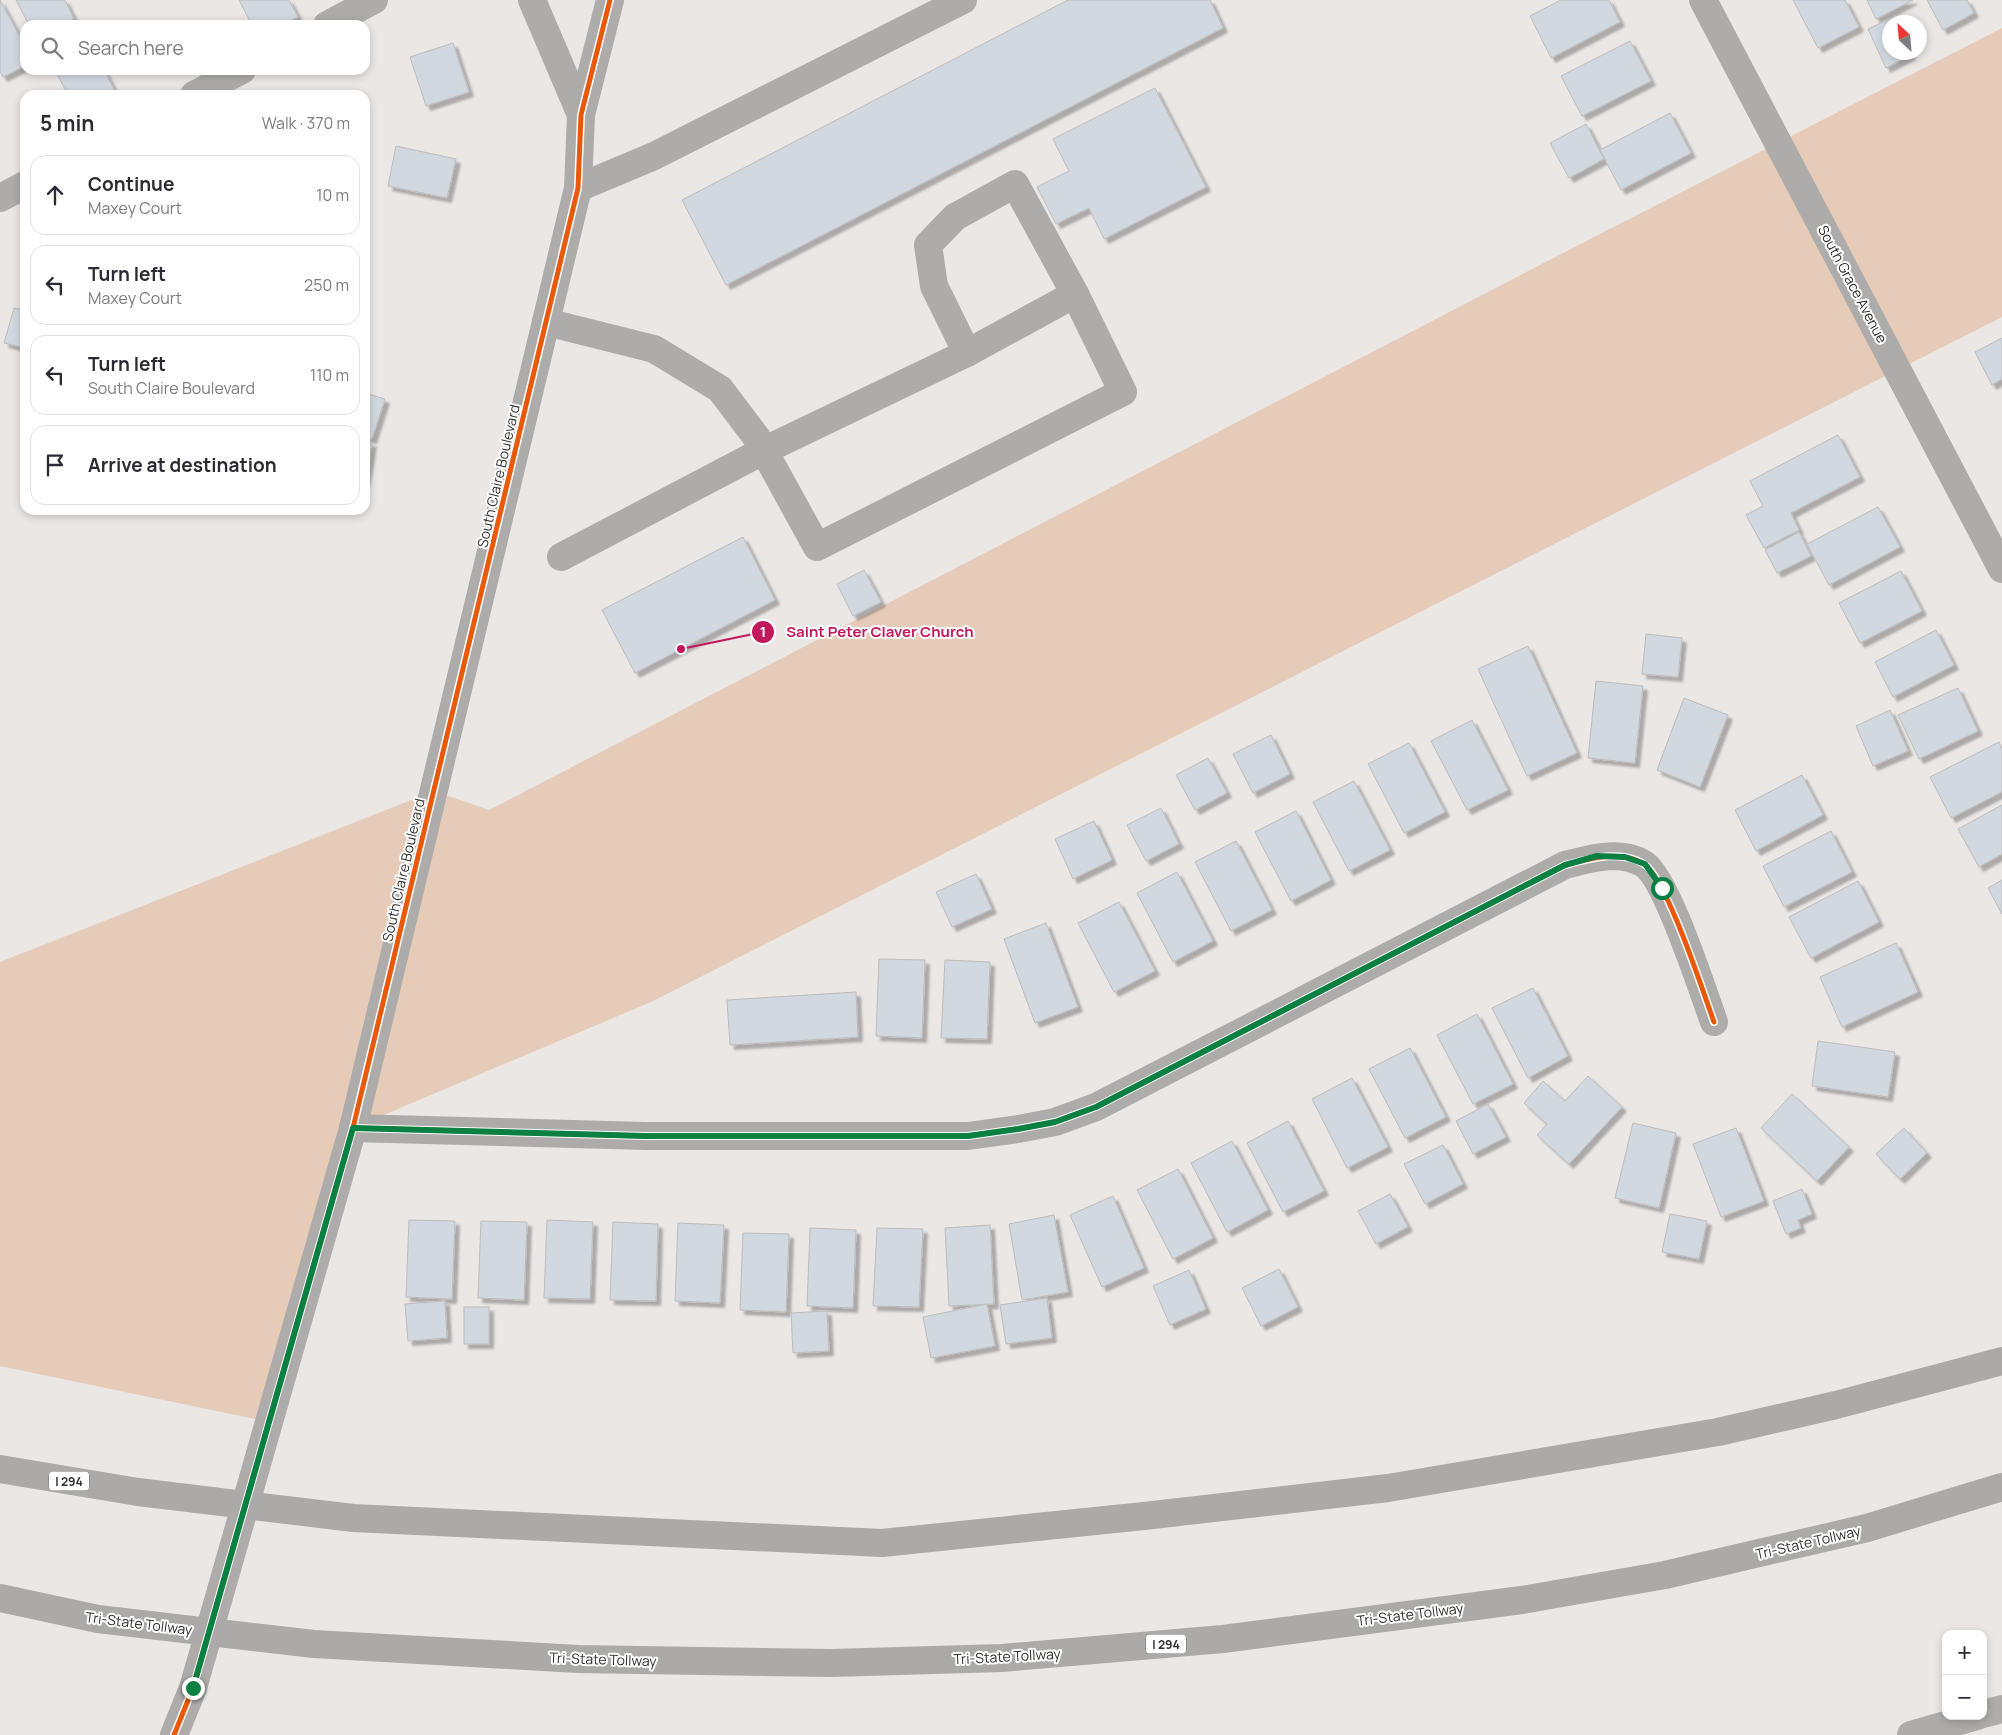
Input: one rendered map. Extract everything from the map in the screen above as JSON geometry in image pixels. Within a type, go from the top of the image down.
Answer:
[{"type":"highway","name":"I 294","points":[[0,1469],[138,1492],[353,1518],[891,1542],[1388,1488],[1718,1432],[1836,1405],[2002,1361]]},
{"type":"highway","name":"Tri-State Tollway","points":[[0,1598],[98,1619],[314,1644],[578,1659],[831,1663],[1002,1658],[1223,1639],[1522,1600],[1665,1574],[1867,1528],[2002,1487]]},
{"type":"street","points":[[336,20],[374,0]]},
{"type":"street","points":[[532,0],[582,115]]},
{"type":"street","name":"South Claire Boulevard","points":[[174,1735],[193,1688],[353,1128],[578,188],[582,115],[610,0]]},
{"type":"street","points":[[578,188],[654,156],[963,0]]},
{"type":"street","name":"South Grace Avenue","points":[[1703,0],[2002,567]]},
{"type":"street","points":[[204,90],[232,75]]},
{"type":"street","points":[[546,322],[654,349],[720,389],[757,438],[817,547],[1123,392],[1075,294],[1015,184],[955,217],[928,245],[934,286],[967,353]]},
{"type":"street","points":[[0,198],[20,187]]},
{"type":"street","points":[[561,557],[764,451],[967,353],[1075,294]]},
{"type":"street","points":[[353,1128],[646,1136],[968,1136],[1055,1122],[1096,1107],[1565,865],[1597,856],[1625,857],[1645,864],[1662,888],[1686,945],[1714,1022]]},
{"type":"street","points":[[1987,1713],[2002,1709]]},
{"type":"street","points":[[1911,1735],[1963,1720]]},
{"type":"shaded area","points":[[2002,28],[2002,317],[651,1002],[353,1128],[269,1422],[0,1366],[0,962],[434,791],[489,810],[1594,237]]},
{"type":"building","points":[[0,0],[20,37],[20,68],[3,77],[0,72]]},
{"type":"building","points":[[16,0],[65,0],[74,19],[72,20],[26,20]]},
{"type":"building","points":[[239,0],[289,0],[298,17],[292,20],[249,20]]},
{"type":"building","points":[[1068,0],[1210,0],[1223,28],[726,285],[682,200]]},
{"type":"building","points":[[1561,0],[1609,0],[1620,22],[1551,58],[1530,16]]},
{"type":"building","points":[[1793,0],[1845,0],[1859,27],[1818,48]]},
{"type":"building","points":[[1867,0],[1913,0],[1882,15],[1876,19]]},
{"type":"building","points":[[1927,0],[1967,0],[1974,13],[1943,30]]},
{"type":"building","points":[[1882,23],[1882,59],[1868,29]]},
{"type":"building","points":[[1630,41],[1651,81],[1582,116],[1561,76]]},
{"type":"building","points":[[453,43],[469,92],[426,106],[410,57]]},
{"type":"building","points":[[1882,60],[1901,60],[1886,68]]},
{"type":"building","points":[[58,75],[107,75],[114,90],[65,90]]},
{"type":"building","points":[[1155,88],[1206,187],[1104,239],[1089,208],[1056,224],[1037,187],[1069,171],[1053,139]]},
{"type":"building","points":[[1670,113],[1691,153],[1621,190],[1600,150]]},
{"type":"building","points":[[1586,124],[1604,159],[1569,178],[1550,143]]},
{"type":"building","points":[[396,146],[456,159],[447,198],[388,186]]},
{"type":"building","points":[[14,308],[20,310],[20,347],[4,343]]},
{"type":"building","points":[[2002,338],[2002,379],[1992,385],[1975,352]]},
{"type":"building","points":[[370,394],[385,399],[372,439],[370,438]]},
{"type":"building","points":[[1838,435],[1860,477],[1791,513],[1799,530],[1764,548],[1746,515],[1763,506],[1750,481]]},
{"type":"building","points":[[1878,507],[1900,547],[1829,585],[1807,544]]},
{"type":"building","points":[[1799,532],[1811,556],[1777,573],[1765,550]]},
{"type":"building","points":[[743,537],[775,600],[635,673],[602,610]]},
{"type":"building","points":[[864,570],[881,602],[853,616],[837,584]]},
{"type":"building","points":[[1901,571],[1922,611],[1860,643],[1839,603]]},
{"type":"building","points":[[1936,630],[1954,665],[1893,697],[1875,662]]},
{"type":"building","points":[[1646,634],[1682,638],[1678,677],[1642,674]]},
{"type":"building","points":[[1528,646],[1577,753],[1527,776],[1478,669]]},
{"type":"building","points":[[1596,681],[1643,686],[1635,763],[1588,758]]},
{"type":"building","points":[[1958,688],[1978,731],[1919,759],[1898,715]]},
{"type":"building","points":[[1684,698],[1728,715],[1700,787],[1657,770]]},
{"type":"building","points":[[1890,710],[1908,751],[1873,766],[1856,726]]},
{"type":"building","points":[[1472,720],[1508,790],[1467,810],[1431,741]]},
{"type":"building","points":[[1271,735],[1290,774],[1253,793],[1233,754]]},
{"type":"building","points":[[1999,742],[2002,749],[2002,792],[1951,818],[1930,777]]},
{"type":"building","points":[[1409,743],[1445,812],[1404,833],[1368,764]]},
{"type":"building","points":[[1208,758],[1227,793],[1195,810],[1176,775]]},
{"type":"building","points":[[1802,775],[1823,815],[1756,851],[1735,810]]},
{"type":"building","points":[[1354,781],[1390,850],[1349,871],[1313,802]]},
{"type":"building","points":[[2002,805],[2002,854],[1979,867],[1958,829]]},
{"type":"building","points":[[1161,808],[1179,844],[1146,861],[1127,825]]},
{"type":"building","points":[[1296,811],[1331,880],[1291,901],[1255,832]]},
{"type":"building","points":[[1094,821],[1112,860],[1073,879],[1055,839]]},
{"type":"building","points":[[1831,831],[1852,872],[1784,907],[1763,866]]},
{"type":"building","points":[[1236,841],[1272,910],[1231,931],[1195,862]]},
{"type":"building","points":[[1177,872],[1213,941],[1173,962],[1137,893]]},
{"type":"building","points":[[976,874],[992,909],[952,927],[936,892]]},
{"type":"building","points":[[2002,880],[2002,914],[1988,888]]},
{"type":"building","points":[[1858,881],[1879,922],[1811,958],[1789,917]]},
{"type":"building","points":[[1119,902],[1155,971],[1114,992],[1078,923]]},
{"type":"building","points":[[1046,923],[1078,1007],[1035,1023],[1004,939]]},
{"type":"building","points":[[1896,943],[1918,992],[1842,1027],[1820,977]]},
{"type":"building","points":[[879,959],[925,960],[922,1038],[876,1036]]},
{"type":"building","points":[[945,960],[990,962],[987,1039],[941,1038]]},
{"type":"building","points":[[1533,988],[1568,1056],[1528,1078],[1492,1008]]},
{"type":"building","points":[[856,992],[858,1037],[730,1045],[727,1000]]},
{"type":"building","points":[[1477,1014],[1513,1084],[1473,1104],[1437,1035]]},
{"type":"building","points":[[1818,1041],[1895,1052],[1888,1097],[1812,1086]]},
{"type":"building","points":[[1410,1048],[1446,1117],[1405,1138],[1369,1069]]},
{"type":"building","points":[[1588,1076],[1622,1107],[1569,1164],[1537,1135],[1547,1124],[1524,1103],[1543,1081],[1565,1101]]},
{"type":"building","points":[[1352,1078],[1388,1147],[1347,1168],[1312,1099]]},
{"type":"building","points":[[1792,1094],[1849,1147],[1817,1181],[1761,1128]]},
{"type":"building","points":[[1488,1104],[1506,1137],[1473,1154],[1456,1121]]},
{"type":"building","points":[[1288,1121],[1324,1191],[1283,1212],[1247,1143]]},
{"type":"building","points":[[1633,1123],[1676,1133],[1659,1208],[1615,1198]]},
{"type":"building","points":[[1736,1128],[1764,1201],[1721,1217],[1693,1144]]},
{"type":"building","points":[[1904,1128],[1927,1153],[1900,1179],[1876,1154]]},
{"type":"building","points":[[1232,1141],[1268,1210],[1227,1232],[1191,1163]]},
{"type":"building","points":[[1443,1145],[1463,1184],[1425,1204],[1404,1164]]},
{"type":"building","points":[[1178,1169],[1213,1238],[1173,1259],[1137,1190]]},
{"type":"building","points":[[1802,1189],[1812,1214],[1798,1220],[1801,1228],[1786,1234],[1773,1201]]},
{"type":"building","points":[[1390,1194],[1408,1227],[1376,1244],[1358,1211]]},
{"type":"building","points":[[1113,1196],[1144,1268],[1102,1287],[1070,1215]]},
{"type":"building","points":[[1670,1214],[1707,1221],[1699,1259],[1662,1252]]},
{"type":"building","points":[[1054,1215],[1068,1292],[1022,1300],[1009,1224]]},
{"type":"building","points":[[409,1220],[455,1221],[452,1299],[406,1297]]},
{"type":"building","points":[[547,1220],[593,1222],[590,1299],[544,1298]]},
{"type":"building","points":[[481,1221],[527,1222],[524,1300],[478,1298]]},
{"type":"building","points":[[613,1222],[658,1224],[656,1301],[610,1300]]},
{"type":"building","points":[[678,1223],[724,1225],[720,1303],[675,1301]]},
{"type":"building","points":[[990,1225],[994,1304],[949,1306],[945,1228]]},
{"type":"building","points":[[810,1228],[856,1230],[853,1308],[807,1306]]},
{"type":"building","points":[[877,1228],[923,1229],[919,1307],[873,1306]]},
{"type":"building","points":[[743,1233],[789,1234],[786,1312],[740,1310]]},
{"type":"building","points":[[1279,1269],[1298,1307],[1261,1326],[1242,1288]]},
{"type":"building","points":[[1189,1270],[1206,1309],[1170,1325],[1153,1286]]},
{"type":"building","points":[[1047,1298],[1052,1338],[1006,1344],[1000,1305]]},
{"type":"building","points":[[445,1301],[447,1338],[408,1341],[405,1304]]},
{"type":"building","points":[[987,1304],[995,1346],[931,1358],[923,1317]]},
{"type":"building","points":[[464,1307],[489,1307],[489,1344],[464,1344]]},
{"type":"building","points":[[827,1311],[829,1351],[793,1353],[791,1313]]},
{"type":"cycle path","points":[[174,1735],[193,1688],[353,1128],[578,188],[581,115],[610,0]]},
{"type":"cycle path","points":[[353,1128],[646,1136],[968,1136],[1055,1122],[1096,1107],[1565,865],[1584,860],[1615,856],[1635,859],[1644,864],[1653,874],[1684,937],[1714,1022]]},
{"type":"place","name":"Saint Peter Claver Church","points":[[681,649]]},
{"type":"route","points":[[193,1688],[353,1128],[646,1136],[968,1136],[1018,1129],[1055,1122],[1096,1107],[1565,865],[1597,856],[1625,857],[1645,864],[1662,888]]}]
